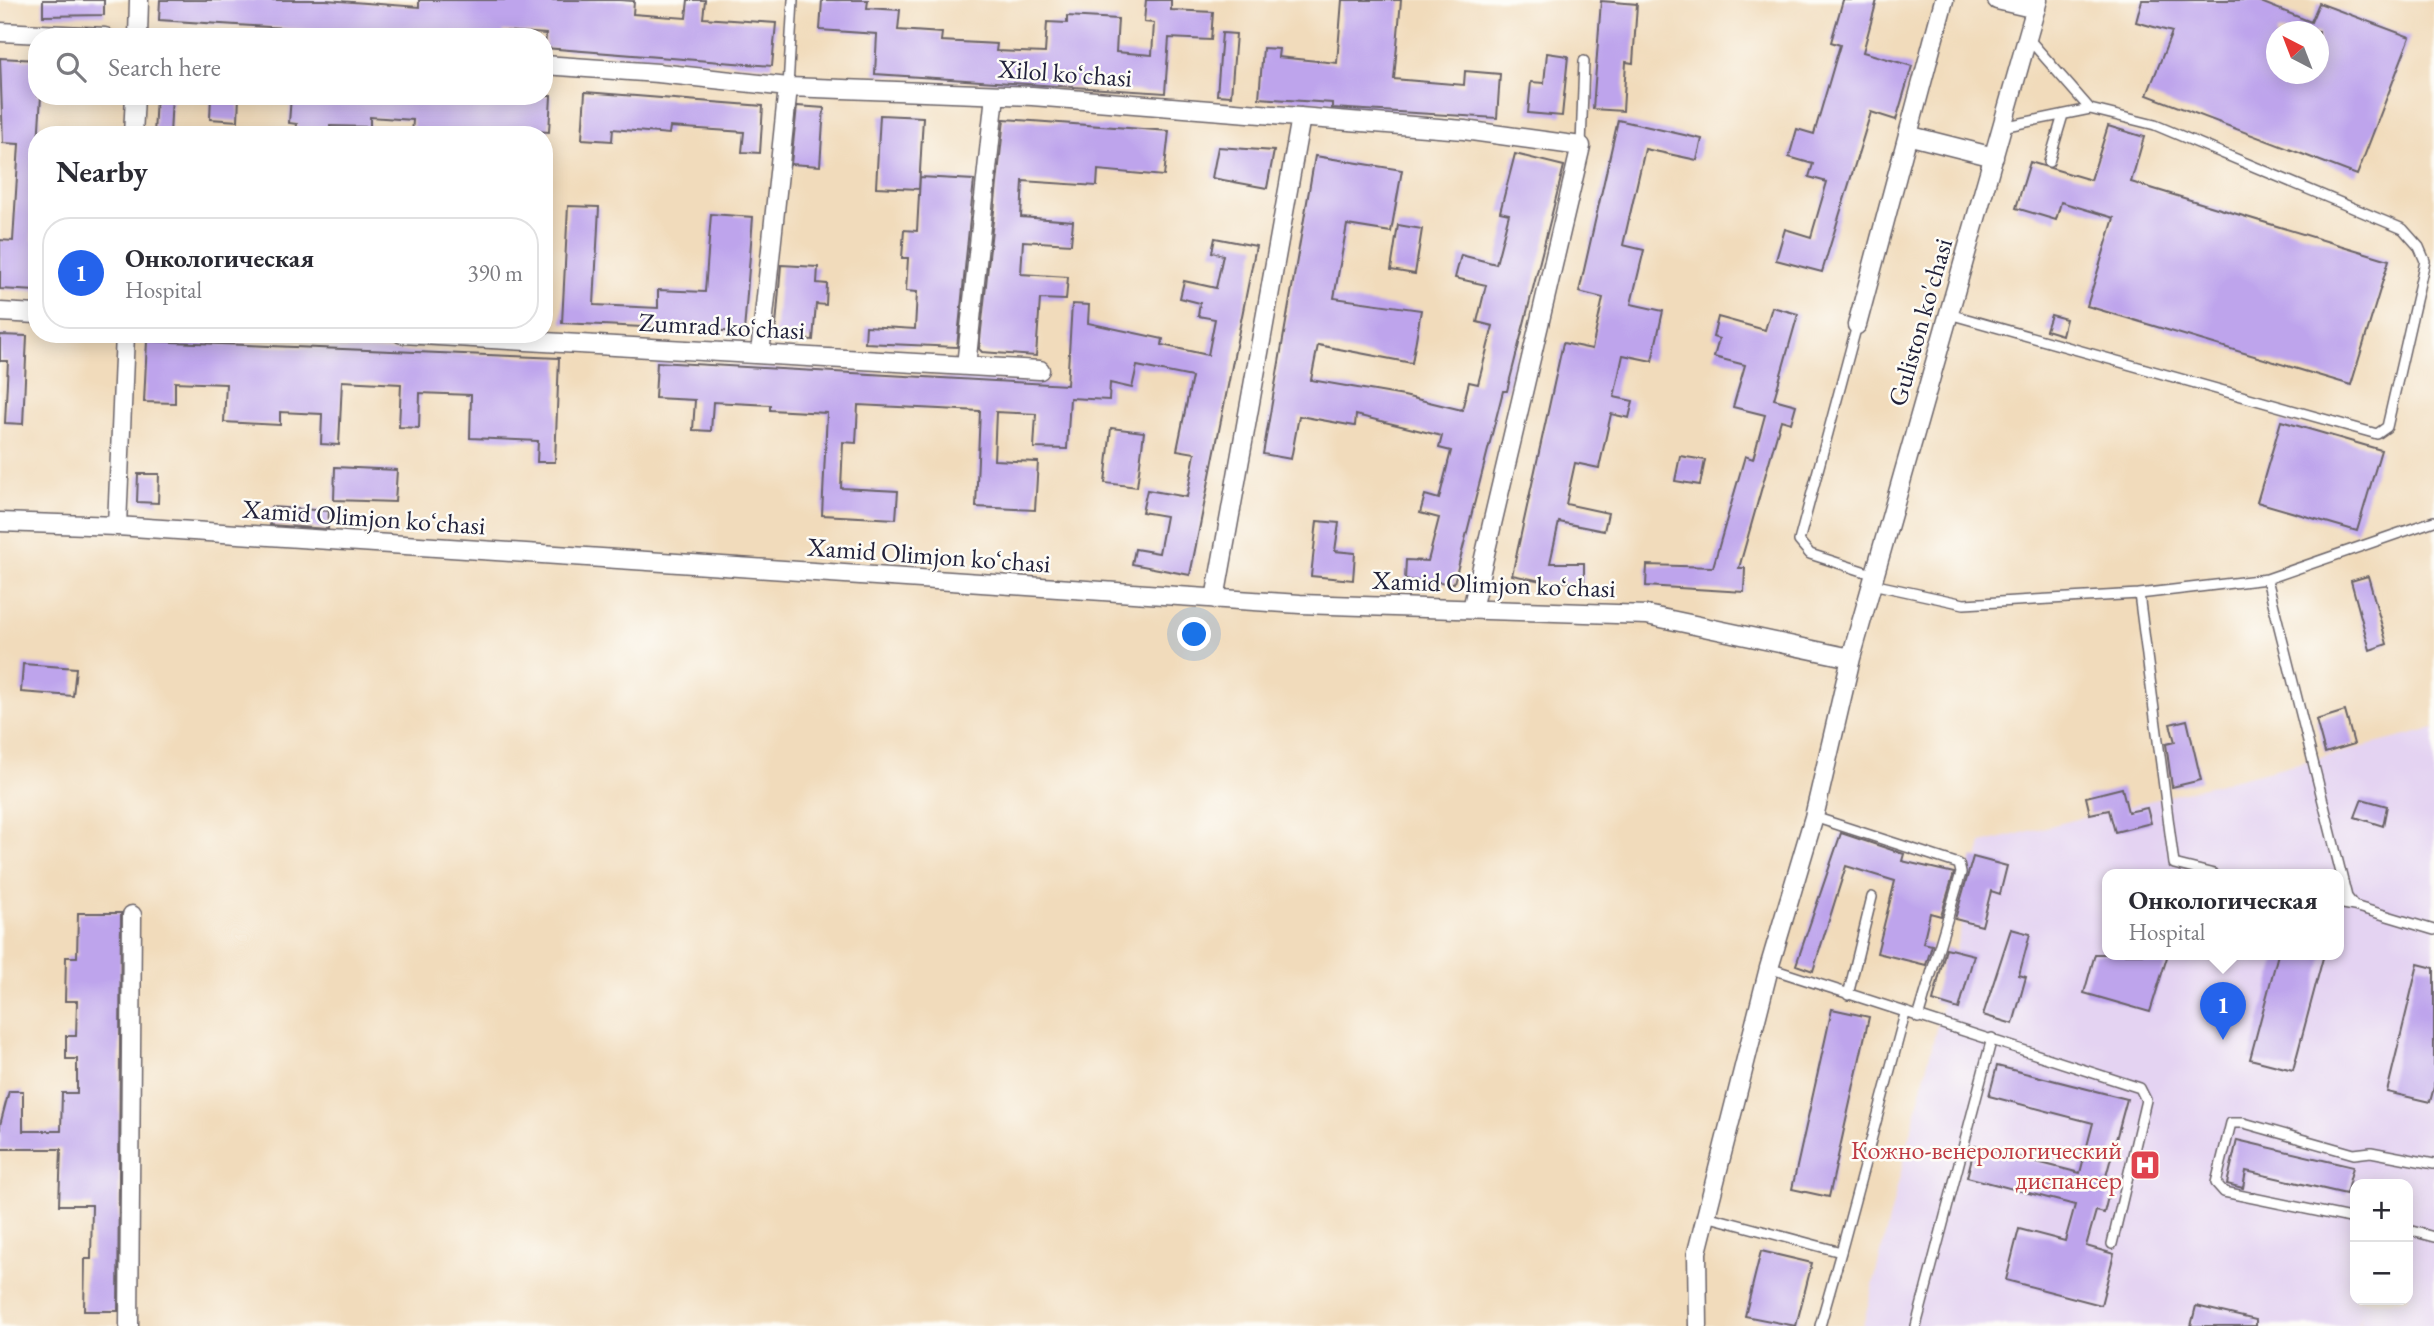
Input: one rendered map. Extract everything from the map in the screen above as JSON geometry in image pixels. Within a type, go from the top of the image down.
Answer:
[{"type":"street","points":[[138,28],[139,0]]},
{"type":"street","points":[[1857,325],[1910,136],[1944,0]]},
{"type":"street","points":[[1997,0],[2037,4]]},
{"type":"street","name":"Guliston ko'chasi","points":[[1698,1326],[1697,1252],[1769,968],[1814,817],[1851,658],[2037,4]]},
{"type":"street","points":[[0,32],[28,33]]},
{"type":"street","name":"Xilol koʻchasi","points":[[553,66],[658,73],[788,87],[995,95],[1301,117],[1464,130],[1581,146]]},
{"type":"street","points":[[760,354],[788,87]]},
{"type":"street","points":[[967,366],[995,95]]},
{"type":"street","points":[[133,126],[135,105]]},
{"type":"street","points":[[1215,599],[1301,117]]},
{"type":"street","points":[[1910,136],[1994,157]]},
{"type":"street","points":[[1472,610],[1581,146]]},
{"type":"street","points":[[0,312],[28,314]]},
{"type":"street","name":"Zumrad koʻchasi","points":[[553,342],[1040,370]]},
{"type":"street","points":[[117,526],[125,343]]},
{"type":"street","name":"Xamid Olimjon koʻchasi","points":[[0,522],[117,526],[1215,599],[1647,615],[1851,658]]},
{"type":"street","points":[[129,1326],[132,915]]},
{"type":"lane","points":[[788,87],[793,0]]},
{"type":"lane","points":[[2028,37],[2090,109]]},
{"type":"lane","points":[[1581,146],[1584,61]]},
{"type":"lane","points":[[1949,314],[2377,435],[2387,427],[2425,261],[2419,247],[2403,229],[2155,125],[2090,109],[2002,127]]},
{"type":"lane","points":[[2049,162],[2063,115]]},
{"type":"lane","points":[[1857,325],[1799,541],[1810,555],[1873,580],[1964,604],[2138,594],[2267,579],[2434,521]]},
{"type":"lane","points":[[2267,579],[2340,869]]},
{"type":"lane","points":[[2138,594],[2174,864],[2194,869]]},
{"type":"lane","points":[[1814,817],[1959,864],[1961,873],[1918,1018]]},
{"type":"lane","points":[[2344,885],[2347,897],[2354,906]]},
{"type":"lane","points":[[1848,995],[1872,897]]},
{"type":"lane","points":[[2344,904],[2434,930]]},
{"type":"lane","points":[[1769,968],[2140,1088],[2146,1100],[2112,1244]]},
{"type":"lane","points":[[1820,1326],[1905,1014]]},
{"type":"lane","points":[[1916,1326],[1992,1038]]},
{"type":"lane","points":[[2350,1218],[2224,1192],[2216,1183],[2231,1123],[2244,1123],[2354,1154],[2371,1152],[2434,1164]]},
{"type":"lane","points":[[1706,1216],[1841,1252]]},
{"type":"lane","points":[[2413,1231],[2434,1237]]},
{"type":"shaded area","points":[[2434,729],[2434,1326],[2360,1326],[2362,1312],[2358,1326],[1863,1326],[1982,843]]},
{"type":"building","points":[[43,0],[104,0],[104,15],[43,16]]},
{"type":"building","points":[[160,0],[326,0],[419,7],[419,0],[619,0],[634,1],[633,14],[686,18],[688,0],[705,0],[703,18],[776,23],[772,66],[553,49],[553,28],[283,28],[159,20]]},
{"type":"building","points":[[822,0],[868,0],[867,8],[900,10],[898,30],[942,33],[941,41],[997,44],[996,51],[1045,53],[1047,22],[1067,23],[1067,16],[1118,19],[1116,52],[1152,55],[1154,23],[1144,22],[1146,0],[1171,0],[1171,10],[1213,12],[1211,40],[1169,38],[1165,93],[875,74],[877,34],[820,30]]},
{"type":"building","points":[[1342,0],[1401,0],[1394,79],[1464,85],[1465,71],[1500,74],[1497,118],[1332,108],[1332,103],[1259,98],[1263,48],[1279,49],[1278,57],[1337,63]]},
{"type":"building","points":[[1843,0],[1877,0],[1863,52],[1912,66],[1896,120],[1871,112],[1822,272],[1776,260],[1785,229],[1811,237],[1827,182],[1809,177],[1813,164],[1789,157],[1797,129],[1814,134],[1840,45],[1831,42]]},
{"type":"building","points":[[2142,0],[2256,0],[2308,21],[2266,21],[2266,84],[2329,84],[2329,21],[2311,21],[2319,3],[2410,37],[2357,175],[2147,95],[2172,32],[2136,22]]},
{"type":"building","points":[[1601,1],[1637,4],[1633,63],[1626,62],[1623,111],[1593,109]]},
{"type":"building","points":[[1222,33],[1236,34],[1231,96],[1217,95]]},
{"type":"building","points":[[1547,53],[1568,56],[1562,116],[1528,113],[1531,82],[1544,83]]},
{"type":"building","points":[[0,58],[28,60],[28,105],[40,105],[39,126],[28,126],[28,291],[0,289],[0,240],[13,241],[19,144],[3,143]]},
{"type":"building","points":[[585,92],[763,106],[760,153],[742,152],[744,132],[670,127],[669,134],[613,129],[612,141],[582,139]]},
{"type":"building","points":[[156,105],[172,105],[170,126],[154,126]]},
{"type":"building","points":[[211,105],[239,105],[238,121],[210,119]]},
{"type":"building","points":[[290,105],[550,105],[549,126],[413,126],[413,120],[370,117],[370,126],[297,126],[289,123]]},
{"type":"building","points":[[797,106],[824,108],[820,166],[791,164]]},
{"type":"building","points":[[880,115],[923,117],[919,189],[876,187]]},
{"type":"building","points":[[1004,119],[1169,131],[1164,176],[1098,170],[1097,186],[1023,181],[1021,217],[1073,221],[1071,244],[1023,241],[1021,274],[1068,277],[1066,300],[1040,299],[1036,356],[982,352],[979,349]]},
{"type":"building","points":[[1618,120],[1702,139],[1697,160],[1645,149],[1623,245],[1644,250],[1631,304],[1663,311],[1652,361],[1623,355],[1614,397],[1633,401],[1629,418],[1611,414],[1599,468],[1575,463],[1566,504],[1608,513],[1604,531],[1559,522],[1550,563],[1584,563],[1584,582],[1546,582],[1512,575],[1563,343],[1592,349],[1603,298],[1579,292]]},
{"type":"building","points":[[2108,126],[2144,137],[2131,182],[2389,260],[2351,385],[2087,306],[2114,218],[2061,202],[2056,220],[2016,208],[2030,162],[2091,180]]},
{"type":"building","points":[[1218,147],[1274,151],[1267,188],[1212,178]]},
{"type":"building","points":[[1515,154],[1564,166],[1507,391],[1503,391],[1454,583],[1405,580],[1406,560],[1428,561],[1439,518],[1420,513],[1425,495],[1439,499],[1451,451],[1439,448],[1442,436],[1356,415],[1355,426],[1299,416],[1291,459],[1263,454],[1315,156],[1402,170],[1391,232],[1347,225],[1334,298],[1421,310],[1412,363],[1318,345],[1311,380],[1404,396],[1462,410],[1469,382],[1478,384],[1493,326],[1477,322],[1486,285],[1455,278],[1461,255],[1496,264],[1509,214],[1500,212]]},
{"type":"building","points":[[920,177],[974,180],[957,347],[865,343],[866,326],[915,329],[917,292],[906,291],[908,258],[902,258],[904,230],[917,231]]},
{"type":"building","points":[[568,206],[599,207],[594,305],[658,308],[658,290],[705,292],[711,214],[753,217],[744,332],[562,323]]},
{"type":"building","points":[[1398,225],[1422,229],[1415,274],[1391,270]]},
{"type":"building","points":[[1215,238],[1256,246],[1190,575],[1132,564],[1135,549],[1159,553],[1166,516],[1142,512],[1147,490],[1187,497],[1195,453],[1177,450],[1192,377],[1137,366],[1132,388],[1110,383],[1109,400],[1070,398],[1067,449],[1034,448],[1036,414],[996,412],[994,460],[1038,462],[1035,510],[976,507],[980,411],[858,405],[856,443],[843,442],[841,488],[898,491],[896,519],[822,515],[827,413],[770,410],[770,405],[713,402],[711,431],[693,430],[695,400],[655,398],[657,362],[1067,385],[1072,304],[1089,305],[1088,323],[1163,339],[1162,345],[1208,355],[1215,319],[1198,316],[1200,303],[1180,298],[1184,281],[1216,288],[1223,255],[1212,252]]},
{"type":"building","points":[[781,265],[818,267],[817,283],[827,284],[826,305],[816,304],[813,340],[775,338]]},
{"type":"building","points":[[1772,307],[1798,314],[1774,399],[1796,405],[1791,423],[1781,420],[1739,568],[1745,568],[1744,592],[1646,586],[1647,565],[1713,567],[1745,456],[1753,459],[1765,415],[1733,407],[1745,365],[1714,357],[1719,339],[1713,337],[1718,317],[1765,330]]},
{"type":"building","points":[[2051,315],[2066,319],[2062,335],[2046,330]]},
{"type":"building","points":[[0,335],[27,336],[23,424],[5,423],[8,361],[0,361]]},
{"type":"building","points":[[147,343],[559,358],[555,462],[537,462],[538,441],[470,438],[471,395],[420,393],[419,428],[399,427],[401,384],[342,381],[339,445],[321,444],[322,414],[280,412],[280,425],[224,422],[226,384],[175,382],[175,403],[144,402]]},
{"type":"building","points":[[2281,421],[2381,450],[2357,531],[2257,502]]},
{"type":"building","points":[[1111,428],[1144,432],[1137,487],[1105,483]]},
{"type":"building","points":[[1680,456],[1705,460],[1700,485],[1675,481]]},
{"type":"building","points":[[335,467],[397,470],[395,502],[334,500]]},
{"type":"building","points":[[138,474],[159,474],[158,503],[137,502]]},
{"type":"building","points":[[271,507],[329,511],[328,529],[270,525]]},
{"type":"building","points":[[1317,521],[1339,523],[1335,551],[1355,553],[1353,580],[1311,576]]},
{"type":"building","points":[[2368,576],[2387,644],[2370,650],[2351,581]]},
{"type":"building","points":[[23,664],[76,668],[73,696],[21,692]]},
{"type":"building","points":[[2345,711],[2354,744],[2325,753],[2316,720]]},
{"type":"building","points":[[2187,720],[2201,780],[2172,787],[2166,744],[2175,742],[2170,724]]},
{"type":"building","points":[[2122,788],[2128,812],[2147,808],[2151,823],[2115,832],[2109,810],[2090,814],[2086,797]]},
{"type":"building","points":[[2362,799],[2387,806],[2383,826],[2355,817]]},
{"type":"building","points":[[1841,833],[1904,854],[1902,861],[1954,873],[1941,916],[1930,913],[1923,943],[1932,945],[1926,965],[1877,953],[1895,881],[1846,866],[1813,971],[1796,965]]},
{"type":"building","points":[[1973,857],[2007,866],[2000,894],[1991,891],[1982,926],[1955,919]]},
{"type":"building","points":[[78,913],[121,913],[118,1311],[84,1311],[85,1259],[91,1259],[92,1205],[59,1205],[61,1149],[0,1149],[0,1125],[9,1091],[23,1091],[23,1131],[61,1131],[62,1093],[77,1093],[77,1059],[66,1059],[66,1036],[76,1036],[77,1001],[65,1001],[66,957],[77,957]]},
{"type":"building","points":[[2011,929],[2030,934],[2019,975],[2026,977],[2013,1024],[1983,1015]]},
{"type":"building","points":[[1946,948],[1974,955],[1959,1009],[1933,1001]]},
{"type":"building","points":[[2095,954],[2102,954],[2102,960],[2166,960],[2150,1012],[2084,993]]},
{"type":"building","points":[[2276,960],[2322,960],[2293,1070],[2250,1059]]},
{"type":"building","points":[[2418,964],[2434,968],[2434,1087],[2430,1102],[2387,1092]]},
{"type":"building","points":[[1832,1009],[1869,1017],[1829,1197],[1792,1189]]},
{"type":"building","points":[[1997,1066],[2127,1099],[2105,1180],[2112,1181],[2104,1213],[2096,1211],[2086,1246],[2114,1254],[2101,1305],[2006,1280],[2019,1229],[2065,1241],[2075,1205],[1967,1177],[1975,1146],[2080,1173],[2093,1123],[1989,1096]]},
{"type":"building","points":[[2237,1140],[2353,1167],[2346,1194],[2246,1171],[2243,1188],[2227,1184]]},
{"type":"building","points":[[1761,1251],[1812,1263],[1796,1326],[1745,1316]]},
{"type":"building","points":[[2196,1306],[2256,1320],[2256,1326],[2191,1326]]},
{"type":"place","name":"Онкологическая","points":[[2223,1040]]},
{"type":"place","name":"Кожно-венерологический диспансер","points":[[2145,1165]]}]
